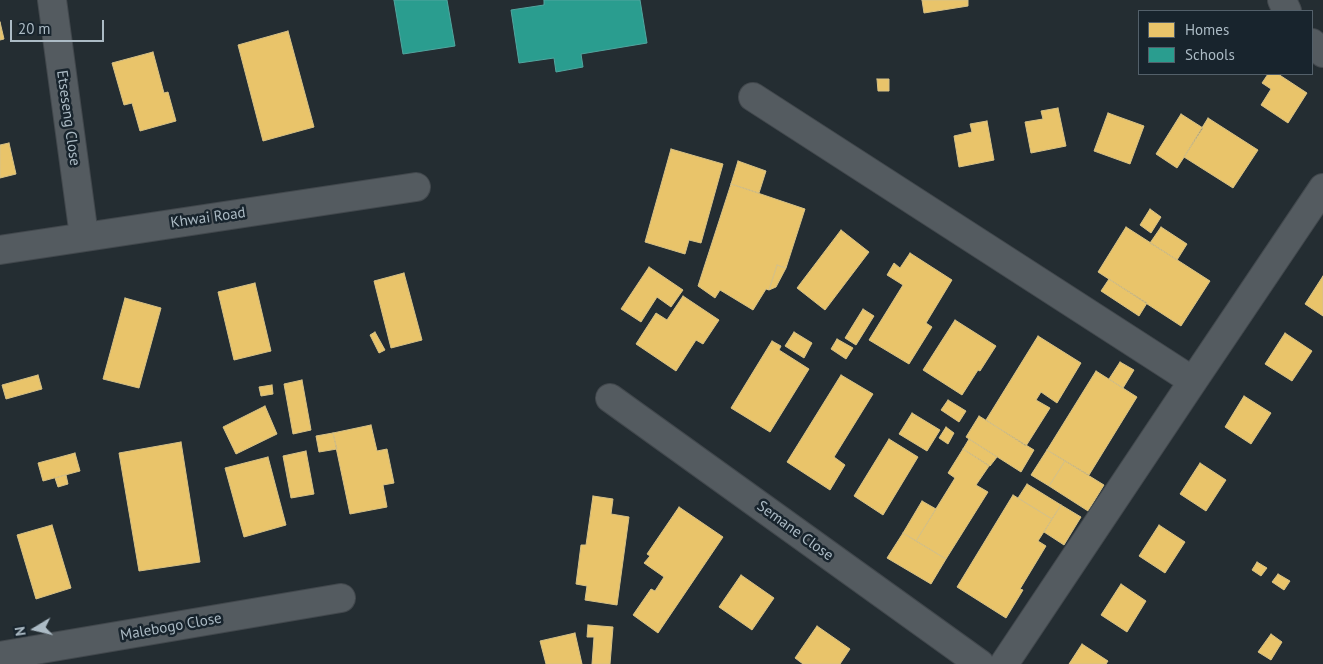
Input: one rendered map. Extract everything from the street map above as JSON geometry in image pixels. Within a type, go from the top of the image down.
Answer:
[{"type":"street","name":"Etseseng Close","points":[[52,0],[84,236]]},
{"type":"street","points":[[1313,44],[1323,53]]},
{"type":"street","points":[[753,97],[1193,381]]},
{"type":"street","name":"Khwai Road","points":[[0,250],[416,187]]},
{"type":"street","points":[[1004,664],[1323,188]]},
{"type":"street","name":"Semane Close","points":[[610,398],[980,664]]},
{"type":"street","name":"Malebogo Close","points":[[0,656],[341,598]]},
{"type":"building: Homes","points":[[922,0],[968,0],[968,6],[924,13]]},
{"type":"building: Homes","points":[[0,22],[4,39],[0,40]]},
{"type":"building: Homes","points":[[288,31],[314,127],[263,141],[238,45]]},
{"type":"building: Homes","points":[[153,52],[164,93],[168,92],[176,121],[140,131],[132,103],[124,105],[112,63]]},
{"type":"building: Homes","points":[[1267,75],[1280,75],[1307,93],[1288,123],[1261,105],[1271,89],[1262,83]]},
{"type":"building: Homes","points":[[877,79],[889,79],[889,91],[878,91]]},
{"type":"building: Homes","points":[[1058,108],[1066,146],[1031,153],[1025,122],[1043,119],[1041,111]]},
{"type":"building: Homes","points":[[1108,113],[1144,126],[1130,164],[1094,151]]},
{"type":"building: Homes","points":[[1181,114],[1203,128],[1177,168],[1156,154]]},
{"type":"building: Homes","points":[[1208,118],[1258,150],[1233,188],[1184,157]]},
{"type":"building: Homes","points":[[987,121],[994,160],[959,167],[954,136],[972,132],[970,124]]},
{"type":"building: Homes","points":[[9,143],[16,174],[0,178],[0,145]]},
{"type":"building: Homes","points":[[671,149],[723,164],[701,243],[689,240],[685,254],[645,242]]},
{"type":"building: Homes","points":[[738,161],[766,171],[759,193],[731,184]]},
{"type":"building: Homes","points":[[731,184],[805,209],[786,268],[777,265],[769,290],[766,289],[753,310],[720,290],[715,298],[698,286]]},
{"type":"building: Homes","points":[[1150,209],[1161,217],[1151,233],[1140,225]]},
{"type":"building: Homes","points":[[1126,227],[1210,281],[1181,326],[1098,272]]},
{"type":"building: Homes","points":[[1161,227],[1187,244],[1177,260],[1150,243]]},
{"type":"building: Homes","points":[[841,230],[869,252],[825,310],[797,288]]},
{"type":"building: Homes","points":[[910,253],[952,280],[926,323],[932,327],[909,364],[869,340],[903,285],[887,275],[894,263],[900,268]]},
{"type":"building: Homes","points":[[777,265],[786,268],[776,287],[769,290]]},
{"type":"building: Homes","points":[[649,267],[683,290],[671,307],[657,297],[641,322],[621,309]]},
{"type":"building: Homes","points":[[404,273],[422,340],[391,348],[374,281]]},
{"type":"building: Homes","points":[[1323,276],[1323,316],[1305,304]]},
{"type":"building: Homes","points":[[1109,279],[1147,303],[1139,316],[1101,291]]},
{"type":"building: Homes","points":[[255,283],[271,351],[234,360],[218,292]]},
{"type":"building: Homes","points":[[683,296],[719,320],[703,344],[696,340],[676,371],[636,344],[656,313],[667,320]]},
{"type":"building: Homes","points":[[125,298],[161,308],[139,388],[103,379]]},
{"type":"building: Homes","points":[[863,309],[874,316],[856,345],[845,338]]},
{"type":"building: Homes","points":[[955,320],[996,346],[962,395],[923,370]]},
{"type":"building: Homes","points":[[375,332],[385,350],[379,353],[370,335]]},
{"type":"building: Homes","points":[[794,332],[812,343],[804,358],[785,346]]},
{"type":"building: Homes","points":[[1285,333],[1312,351],[1292,381],[1265,364]]},
{"type":"building: Homes","points":[[1038,336],[1081,363],[1057,403],[1041,392],[1036,400],[1050,408],[1026,446],[986,420]]},
{"type":"building: Homes","points":[[837,339],[853,348],[846,359],[831,349]]},
{"type":"building: Homes","points":[[772,341],[781,346],[779,350],[809,369],[770,432],[731,408]]},
{"type":"building: Homes","points":[[1120,362],[1134,370],[1123,388],[1109,379]]},
{"type":"building: Homes","points":[[1096,371],[1137,397],[1089,475],[1047,450]]},
{"type":"building: Homes","points":[[38,375],[42,389],[6,399],[2,385]]},
{"type":"building: Homes","points":[[841,375],[873,394],[834,457],[845,465],[830,490],[787,462]]},
{"type":"building: Homes","points":[[302,380],[311,430],[293,434],[284,384]]},
{"type":"building: Homes","points":[[272,385],[273,394],[261,396],[259,387]]},
{"type":"building: Homes","points":[[1244,396],[1271,413],[1251,444],[1225,427]]},
{"type":"building: Homes","points":[[948,400],[966,411],[959,422],[941,410]]},
{"type":"building: Homes","points":[[265,406],[277,434],[236,454],[223,427]]},
{"type":"building: Homes","points":[[912,413],[940,430],[927,451],[899,434]]},
{"type":"building: Homes","points":[[979,416],[1034,450],[1021,472],[966,437]]},
{"type":"building: Homes","points":[[371,425],[377,451],[387,449],[394,483],[383,485],[387,507],[350,514],[333,433]]},
{"type":"building: Homes","points":[[946,427],[954,433],[948,444],[939,438]]},
{"type":"building: Homes","points":[[333,433],[337,449],[319,452],[316,436]]},
{"type":"building: Homes","points":[[889,439],[918,457],[883,515],[854,496]]},
{"type":"building: Homes","points":[[969,439],[997,457],[990,466],[963,449]]},
{"type":"building: Homes","points":[[181,442],[200,562],[139,571],[119,453]]},
{"type":"building: Homes","points":[[963,449],[989,466],[976,485],[988,492],[946,559],[916,541],[955,478],[948,473]]},
{"type":"building: Homes","points":[[1047,450],[1065,461],[1049,486],[1031,475]]},
{"type":"building: Homes","points":[[306,451],[314,494],[291,498],[283,456]]},
{"type":"building: Homes","points":[[75,453],[80,471],[43,481],[38,463]]},
{"type":"building: Homes","points":[[268,457],[286,525],[244,537],[225,468]]},
{"type":"building: Homes","points":[[1065,461],[1104,485],[1088,511],[1049,486]]},
{"type":"building: Homes","points":[[1200,463],[1226,480],[1206,511],[1180,494]]},
{"type":"building: Homes","points":[[66,475],[68,484],[58,487],[55,478]]},
{"type":"building: Homes","points":[[1027,484],[1061,505],[1052,519],[1018,498]]},
{"type":"building: Homes","points":[[1013,495],[1052,519],[1038,541],[1046,546],[1020,589],[1023,590],[1006,618],[957,587]]},
{"type":"building: Homes","points":[[593,496],[613,499],[611,514],[629,517],[617,605],[585,600],[587,586],[576,584],[581,545],[586,545]]},
{"type":"building: Homes","points":[[922,501],[936,509],[916,541],[903,533]]},
{"type":"building: Homes","points":[[1061,505],[1081,517],[1064,545],[1044,532]]},
{"type":"building: Homes","points":[[679,507],[723,537],[658,633],[633,615],[651,589],[655,591],[664,577],[644,563],[650,556],[647,554]]},
{"type":"building: Homes","points":[[52,525],[71,588],[36,599],[17,535]]},
{"type":"building: Homes","points":[[1159,525],[1185,542],[1165,573],[1139,556]]},
{"type":"building: Homes","points":[[903,533],[946,559],[931,584],[887,558]]},
{"type":"building: Homes","points":[[1257,562],[1267,568],[1261,576],[1252,570]]},
{"type":"building: Homes","points":[[1278,574],[1290,581],[1284,590],[1272,582]]},
{"type":"building: Homes","points":[[741,575],[774,598],[752,630],[719,607]]},
{"type":"building: Homes","points":[[1121,584],[1146,601],[1127,632],[1101,615]]},
{"type":"building: Homes","points":[[588,625],[613,627],[610,664],[592,664],[594,637],[587,637]]},
{"type":"building: Homes","points":[[817,626],[850,649],[840,664],[803,664],[795,658]]},
{"type":"building: Homes","points":[[575,633],[582,664],[546,664],[540,641]]},
{"type":"building: Homes","points":[[1271,634],[1282,642],[1271,660],[1258,652]]},
{"type":"building: Homes","points":[[1082,644],[1108,661],[1106,664],[1069,664]]},
{"type":"building: Schools","points":[[394,0],[447,0],[455,46],[403,54]]},
{"type":"building: Schools","points":[[544,0],[640,0],[647,43],[581,54],[583,67],[556,72],[554,58],[519,63],[511,10],[544,5]]}]
